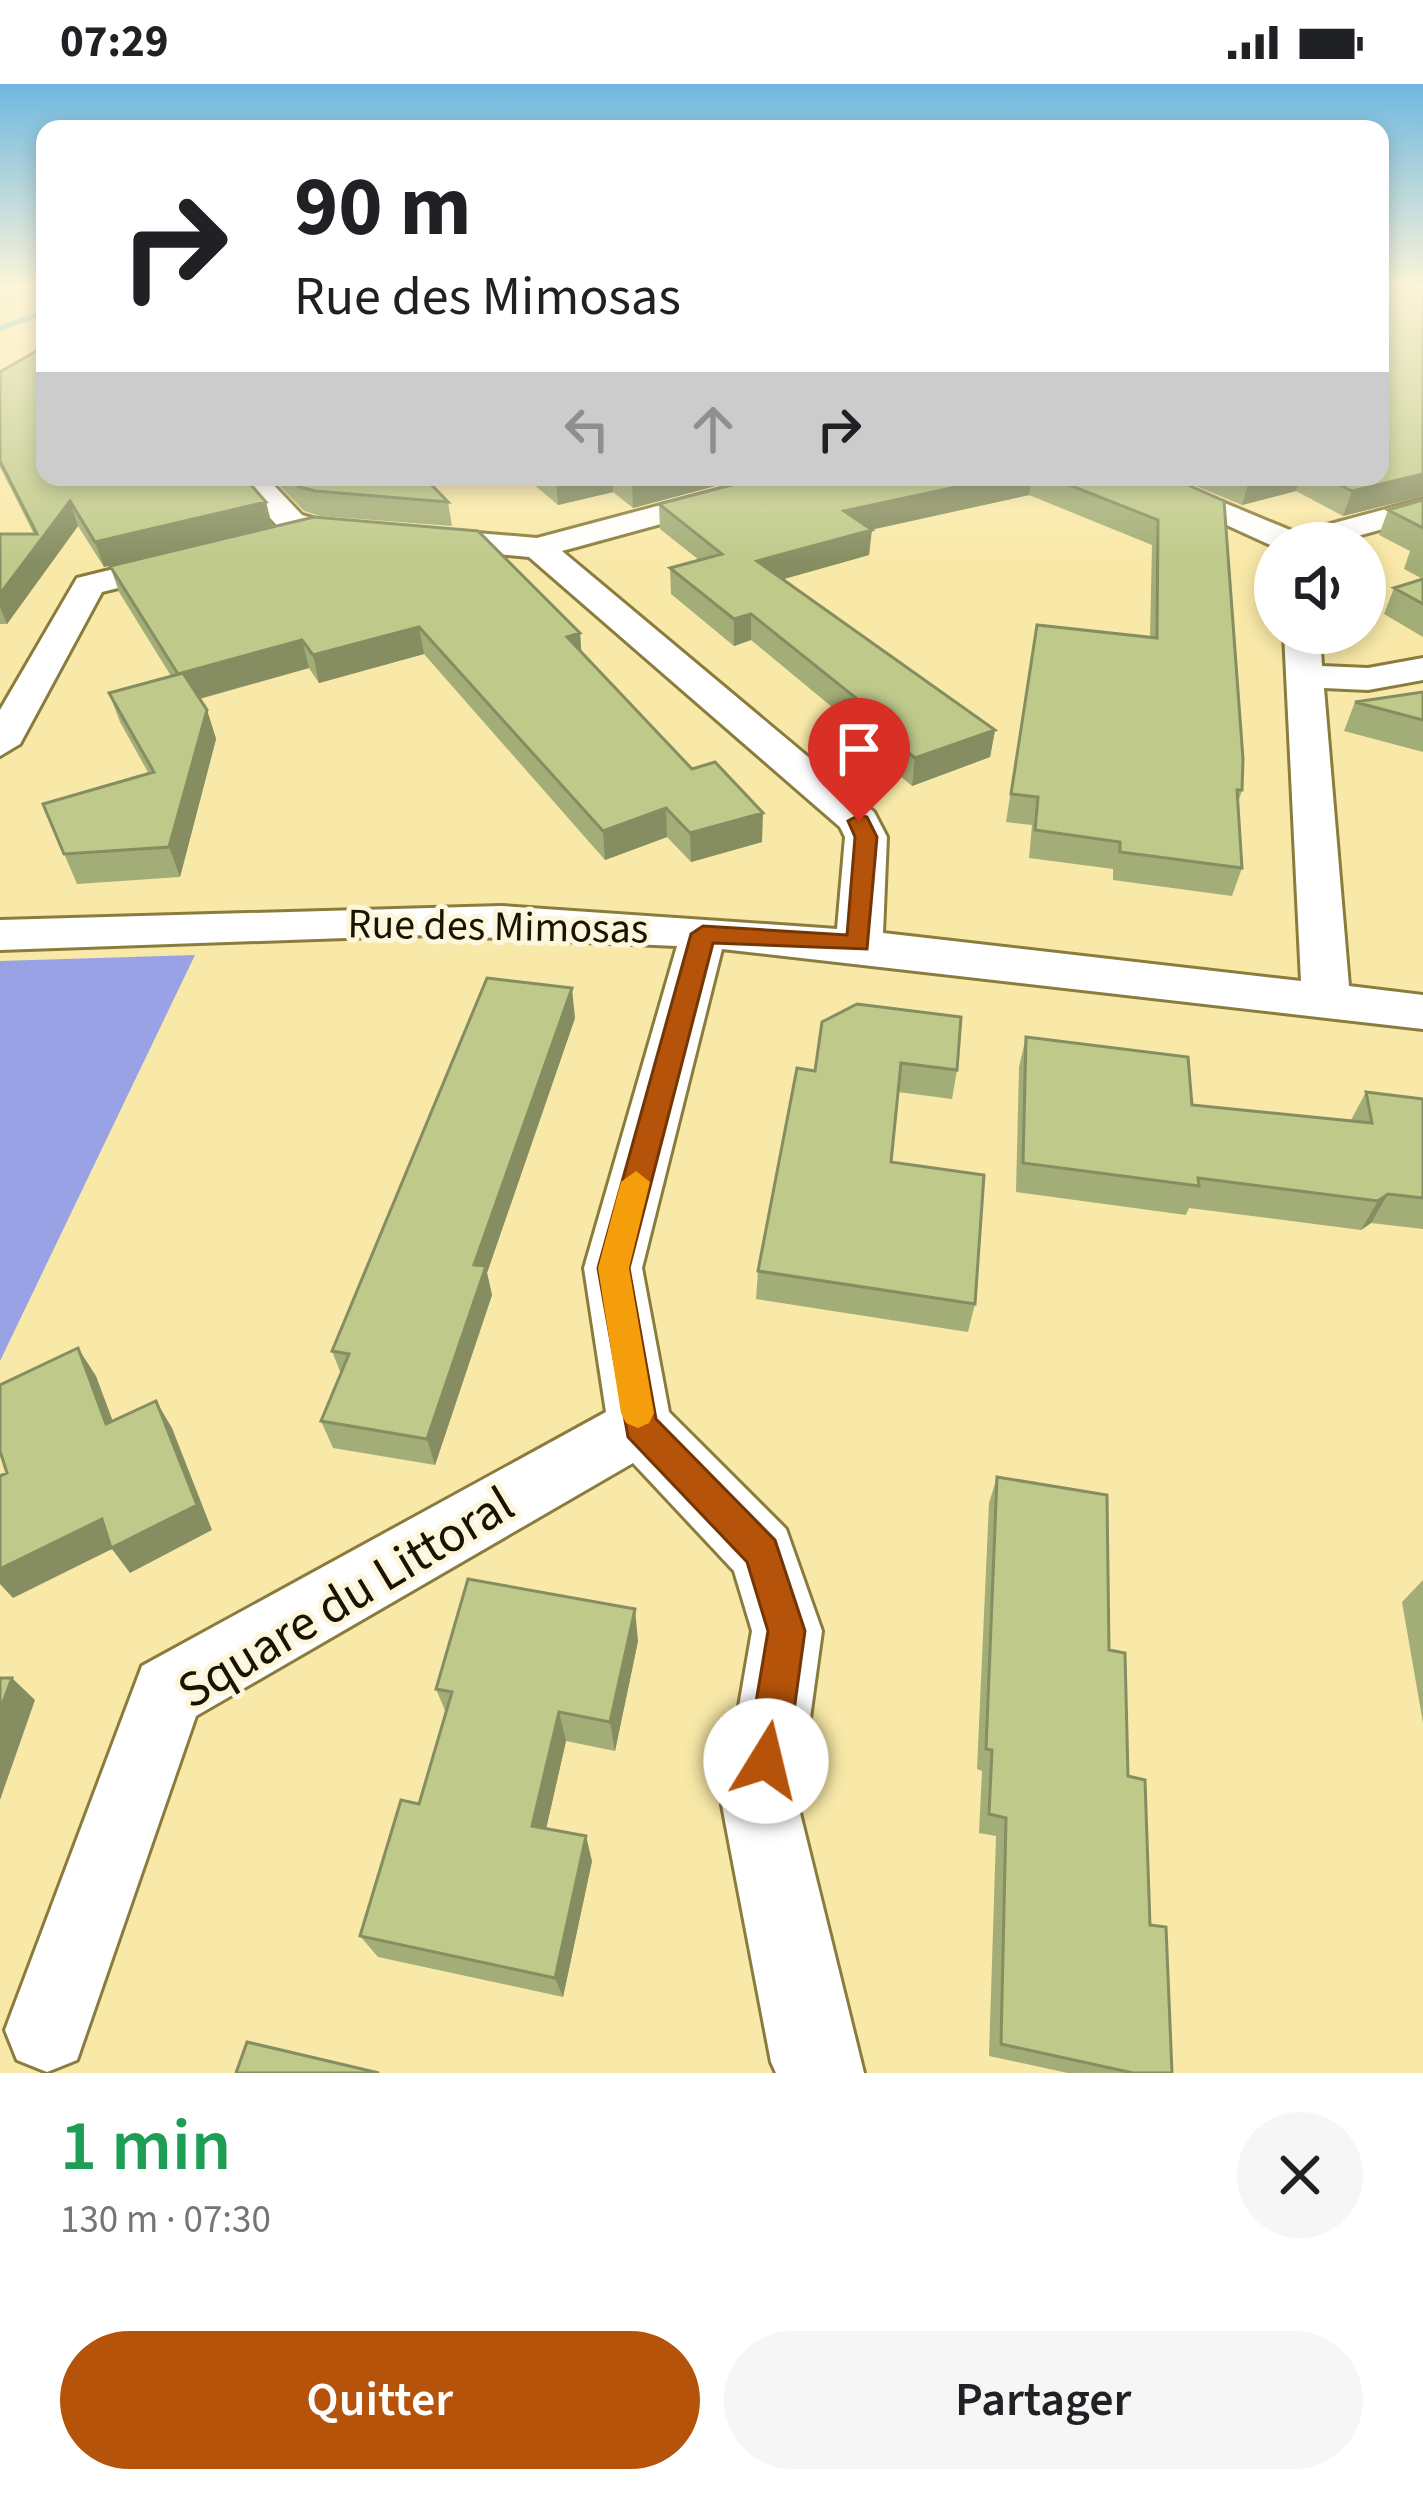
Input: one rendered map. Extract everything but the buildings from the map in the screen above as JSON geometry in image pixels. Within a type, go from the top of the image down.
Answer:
[{"type":"street","points":[[257,486],[291,522],[319,529],[538,548],[767,486]]},
{"type":"street","points":[[1159,486],[1254,526]]},
{"type":"street","points":[[1371,522],[1423,508]]},
{"type":"street","points":[[273,540],[319,529]]},
{"type":"street","points":[[538,548],[859,821],[866,837],[859,944]]},
{"type":"street","points":[[0,744],[89,585],[204,557]]},
{"type":"street","points":[[1303,654],[1326,1000]]},
{"type":"street","points":[[1305,676],[1368,679],[1423,669]]},
{"type":"street","name":"Rue des Mimosas","points":[[0,935],[379,921],[569,924],[859,944],[1423,1012]]},
{"type":"street","points":[[703,934],[614,1268],[640,1426],[762,1552],[787,1631],[760,1805],[814,2062],[821,2073]]},
{"type":"street","name":"Square du Littoral","points":[[47,2030],[168,1692],[640,1426]]},
{"type":"shaded area","points":[[195,955],[0,1361],[0,961]]},
{"type":"slow traffic","points":[[636,1182],[614,1268],[638,1413]]},
{"type":"route","points":[[766,1761],[787,1631],[762,1552],[640,1426],[614,1268],[703,934],[859,944],[866,837],[859,821]]}]
